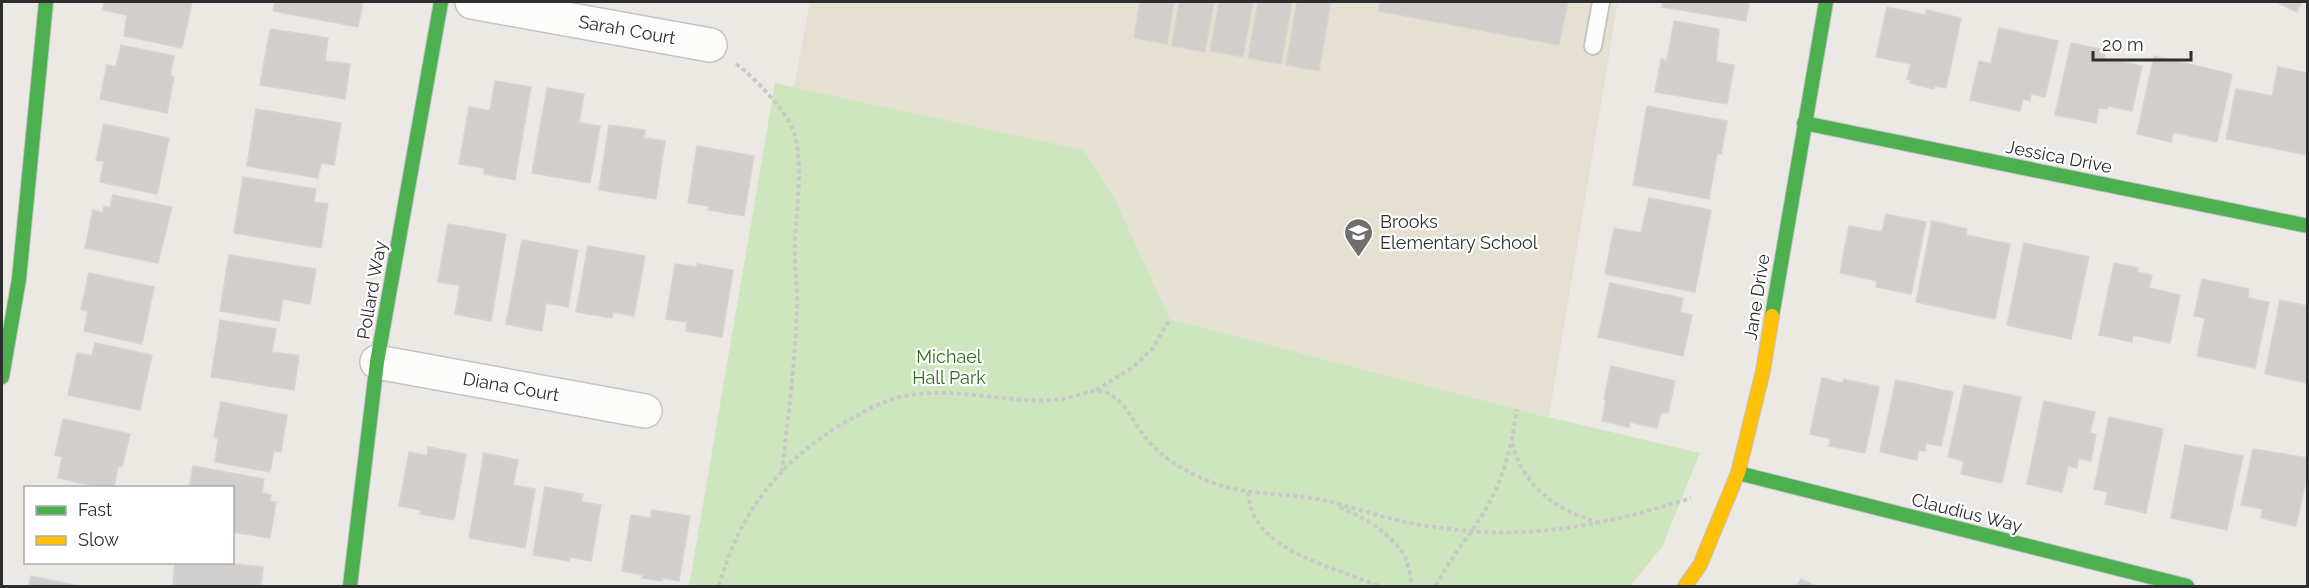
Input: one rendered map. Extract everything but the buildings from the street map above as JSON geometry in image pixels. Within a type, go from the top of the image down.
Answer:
[{"type":"street","points":[[2,377],[10,277],[46,2]]},
{"type":"street","name":"Pollard Way","points":[[350,586],[377,362],[441,2]]},
{"type":"street","name":"Sarah Court","points":[[472,2],[710,45]]},
{"type":"street","name":"Jane Drive","points":[[1685,586],[1700,565],[1738,473],[1763,371],[1826,2]]},
{"type":"street","name":"Jessica Drive","points":[[1804,123],[2307,225]]},
{"type":"street","name":"Diana Court","points":[[377,362],[645,411]]},
{"type":"street","name":"Claudius Way","points":[[1738,473],[2187,586]]},
{"type":"lane","points":[[1593,46],[1600,2]]},
{"type":"path","points":[[710,45],[752,76],[794,131],[798,149],[798,198],[794,255],[797,300],[782,472]]},
{"type":"path","points":[[719,586],[729,551],[761,496],[803,451],[831,430],[872,407],[900,397],[929,393],[1029,400],[1064,399],[1096,391],[1132,368],[1146,355],[1153,348],[1170,319]]},
{"type":"path","points":[[1096,391],[1106,392],[1117,400],[1148,441],[1173,464],[1209,482],[1239,491],[1297,495],[1393,519],[1472,532],[1536,532],[1602,523],[1697,496]]},
{"type":"path","points":[[1436,586],[1459,546],[1472,532],[1499,483],[1512,442],[1517,409]]},
{"type":"path","points":[[1512,442],[1515,454],[1529,479],[1553,504],[1581,518],[1602,523]]},
{"type":"path","points":[[1248,492],[1255,519],[1282,545],[1321,564],[1379,586]]},
{"type":"path","points":[[1326,501],[1356,514],[1382,531],[1403,554],[1412,586]]},
{"type":"shaded area","name":"Brooks Elementary School","points":[[810,2],[1618,2],[1549,417],[1170,319],[1114,197],[1084,150],[794,87]]},
{"type":"green space","name":"Michael Hall Park","points":[[775,83],[1084,150],[1114,197],[1170,319],[1548,417],[1700,453],[1662,547],[1630,586],[689,586]]},
{"type":"traffic: fast","points":[[2,377],[19,279],[46,2]]},
{"type":"traffic: fast","points":[[350,586],[377,362],[441,2]]},
{"type":"traffic: fast","points":[[1772,316],[1826,2]]},
{"type":"traffic: fast","points":[[1804,123],[2308,226]]},
{"type":"traffic: fast","points":[[1738,473],[2187,586]]},
{"type":"traffic: slow","points":[[1685,586],[1700,565],[1738,473],[1763,371],[1772,316]]},
{"type":"place","name":"Brooks Elementary School","points":[[1359,258]]}]
